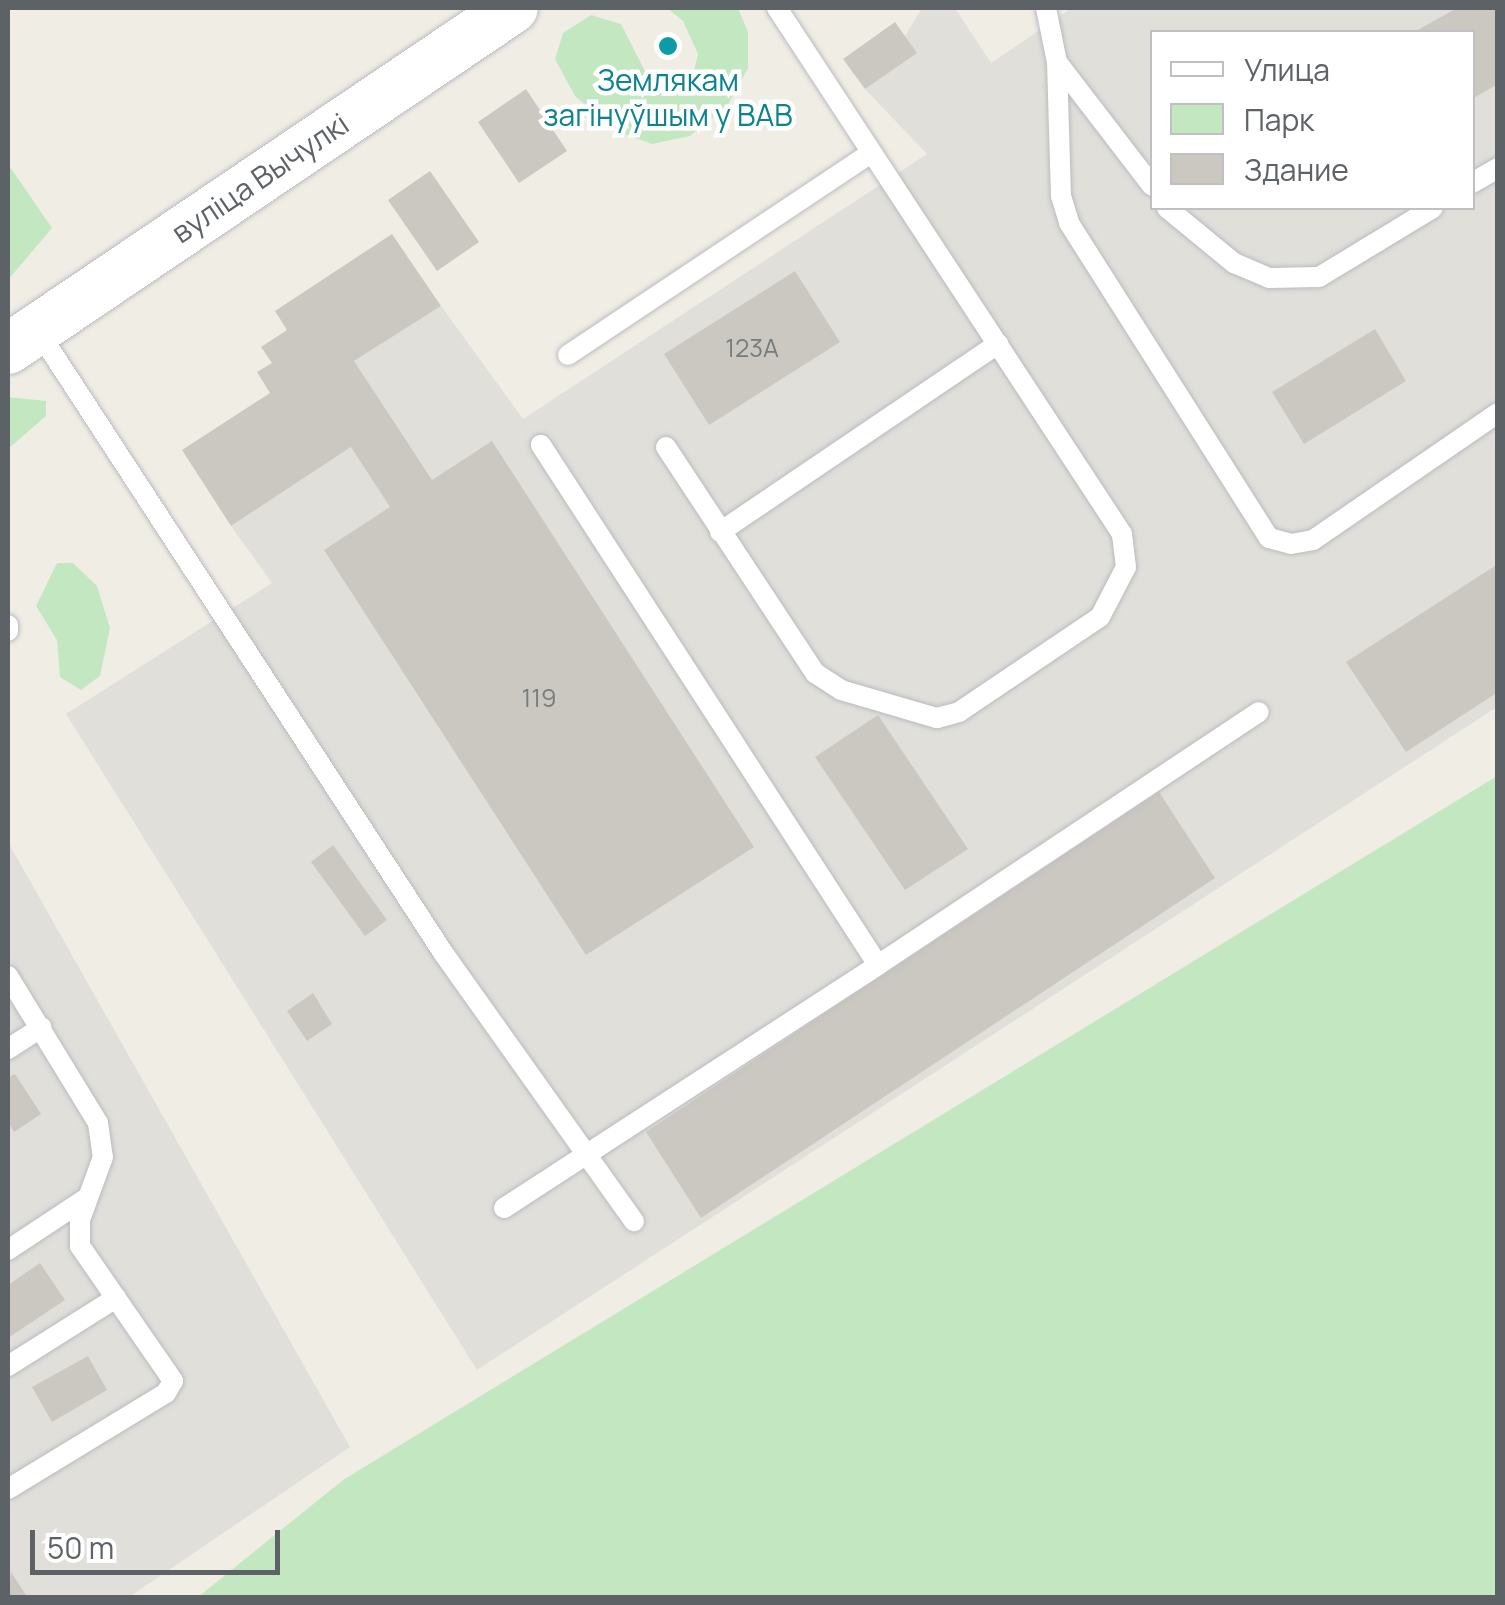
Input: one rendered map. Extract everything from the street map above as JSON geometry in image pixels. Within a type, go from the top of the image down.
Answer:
[{"type":"street","name":"вуліца Вычулкі","points":[[22,339],[513,8]]},
{"type":"lane","points":[[666,447],[815,673],[841,690],[937,718],[959,712],[1100,618],[1126,567],[1122,534],[776,8]]},
{"type":"lane","points":[[1046,8],[1057,62],[1061,196],[1070,223],[1269,538],[1291,544],[1312,540],[1498,414]]},
{"type":"lane","points":[[1057,62],[1150,183]]},
{"type":"lane","points":[[568,355],[869,154]]},
{"type":"lane","points":[[1475,181],[1498,168]]},
{"type":"lane","points":[[1169,210],[1234,263],[1269,278],[1319,276],[1429,210]]},
{"type":"lane","points":[[22,339],[433,938],[634,1221]]},
{"type":"lane","points":[[720,532],[998,344]]},
{"type":"lane","points":[[540,445],[878,965]]},
{"type":"lane","points":[[504,1208],[1259,712]]},
{"type":"lane","points":[[8,976],[98,1124],[104,1157],[88,1197],[80,1246],[173,1381],[166,1393],[8,1489]]},
{"type":"lane","points":[[8,1049],[42,1027]]},
{"type":"lane","points":[[8,1250],[88,1197]]},
{"type":"lane","points":[[8,1366],[116,1298]]},
{"type":"shaded area","points":[[922,8],[955,8],[991,63],[1072,8],[1497,8],[1497,707],[477,1370],[66,714],[272,583],[231,526],[351,447],[354,361],[441,306],[523,419],[927,154],[865,89],[916,53],[905,36]]},
{"type":"shaded area","points":[[8,842],[350,1447],[129,1597],[8,1597]]},
{"type":"green space","points":[[667,8],[738,8],[748,32],[748,68],[728,105],[690,136],[652,144],[616,131],[575,96],[555,59],[563,33],[591,15],[621,24],[649,79],[662,87],[693,75],[698,54],[683,21]]},
{"type":"green space","points":[[8,164],[52,228],[8,280]]},
{"type":"green space","points":[[8,397],[46,401],[46,416],[8,449]]},
{"type":"green space","points":[[57,563],[73,563],[97,586],[110,628],[100,676],[81,690],[60,677],[57,640],[36,606]]},
{"type":"green space","points":[[1497,776],[1497,1597],[198,1597],[343,1480]]},
{"type":"building","points":[[1457,8],[1498,8],[1498,84],[1475,97],[1475,30],[1418,30]]},
{"type":"building","points":[[895,22],[917,53],[865,89],[843,59]]},
{"type":"building","points":[[526,89],[567,151],[519,183],[478,122]]},
{"type":"building","points":[[430,171],[479,242],[437,271],[388,200]]},
{"type":"building","points":[[392,234],[441,306],[354,361],[432,480],[492,441],[754,847],[586,955],[324,550],[390,507],[351,447],[231,526],[182,450],[270,393],[257,372],[272,363],[261,347],[287,330],[275,311]]},
{"type":"building","points":[[795,271],[840,342],[709,425],[664,354]]},
{"type":"building","points":[[1375,329],[1406,381],[1304,444],[1272,392]]},
{"type":"building","points":[[1498,564],[1498,692],[1406,752],[1346,662]]},
{"type":"building","points":[[878,715],[968,849],[905,890],[815,757]]},
{"type":"building","points":[[1159,792],[1215,878],[701,1218],[646,1132]]},
{"type":"building","points":[[333,845],[387,920],[365,936],[311,862]]},
{"type":"building","points":[[313,993],[332,1024],[307,1041],[287,1011]]},
{"type":"building","points":[[15,1074],[41,1114],[14,1132],[8,1122],[8,1078]]},
{"type":"building","points":[[40,1263],[65,1300],[8,1338],[8,1285]]},
{"type":"building","points":[[88,1356],[107,1390],[52,1422],[32,1387]]},
{"type":"building","points":[[11,1572],[28,1598],[8,1598]]},
{"type":"place","name":"Землякам загінуўшым у ВАВ","points":[[668,46]]}]
